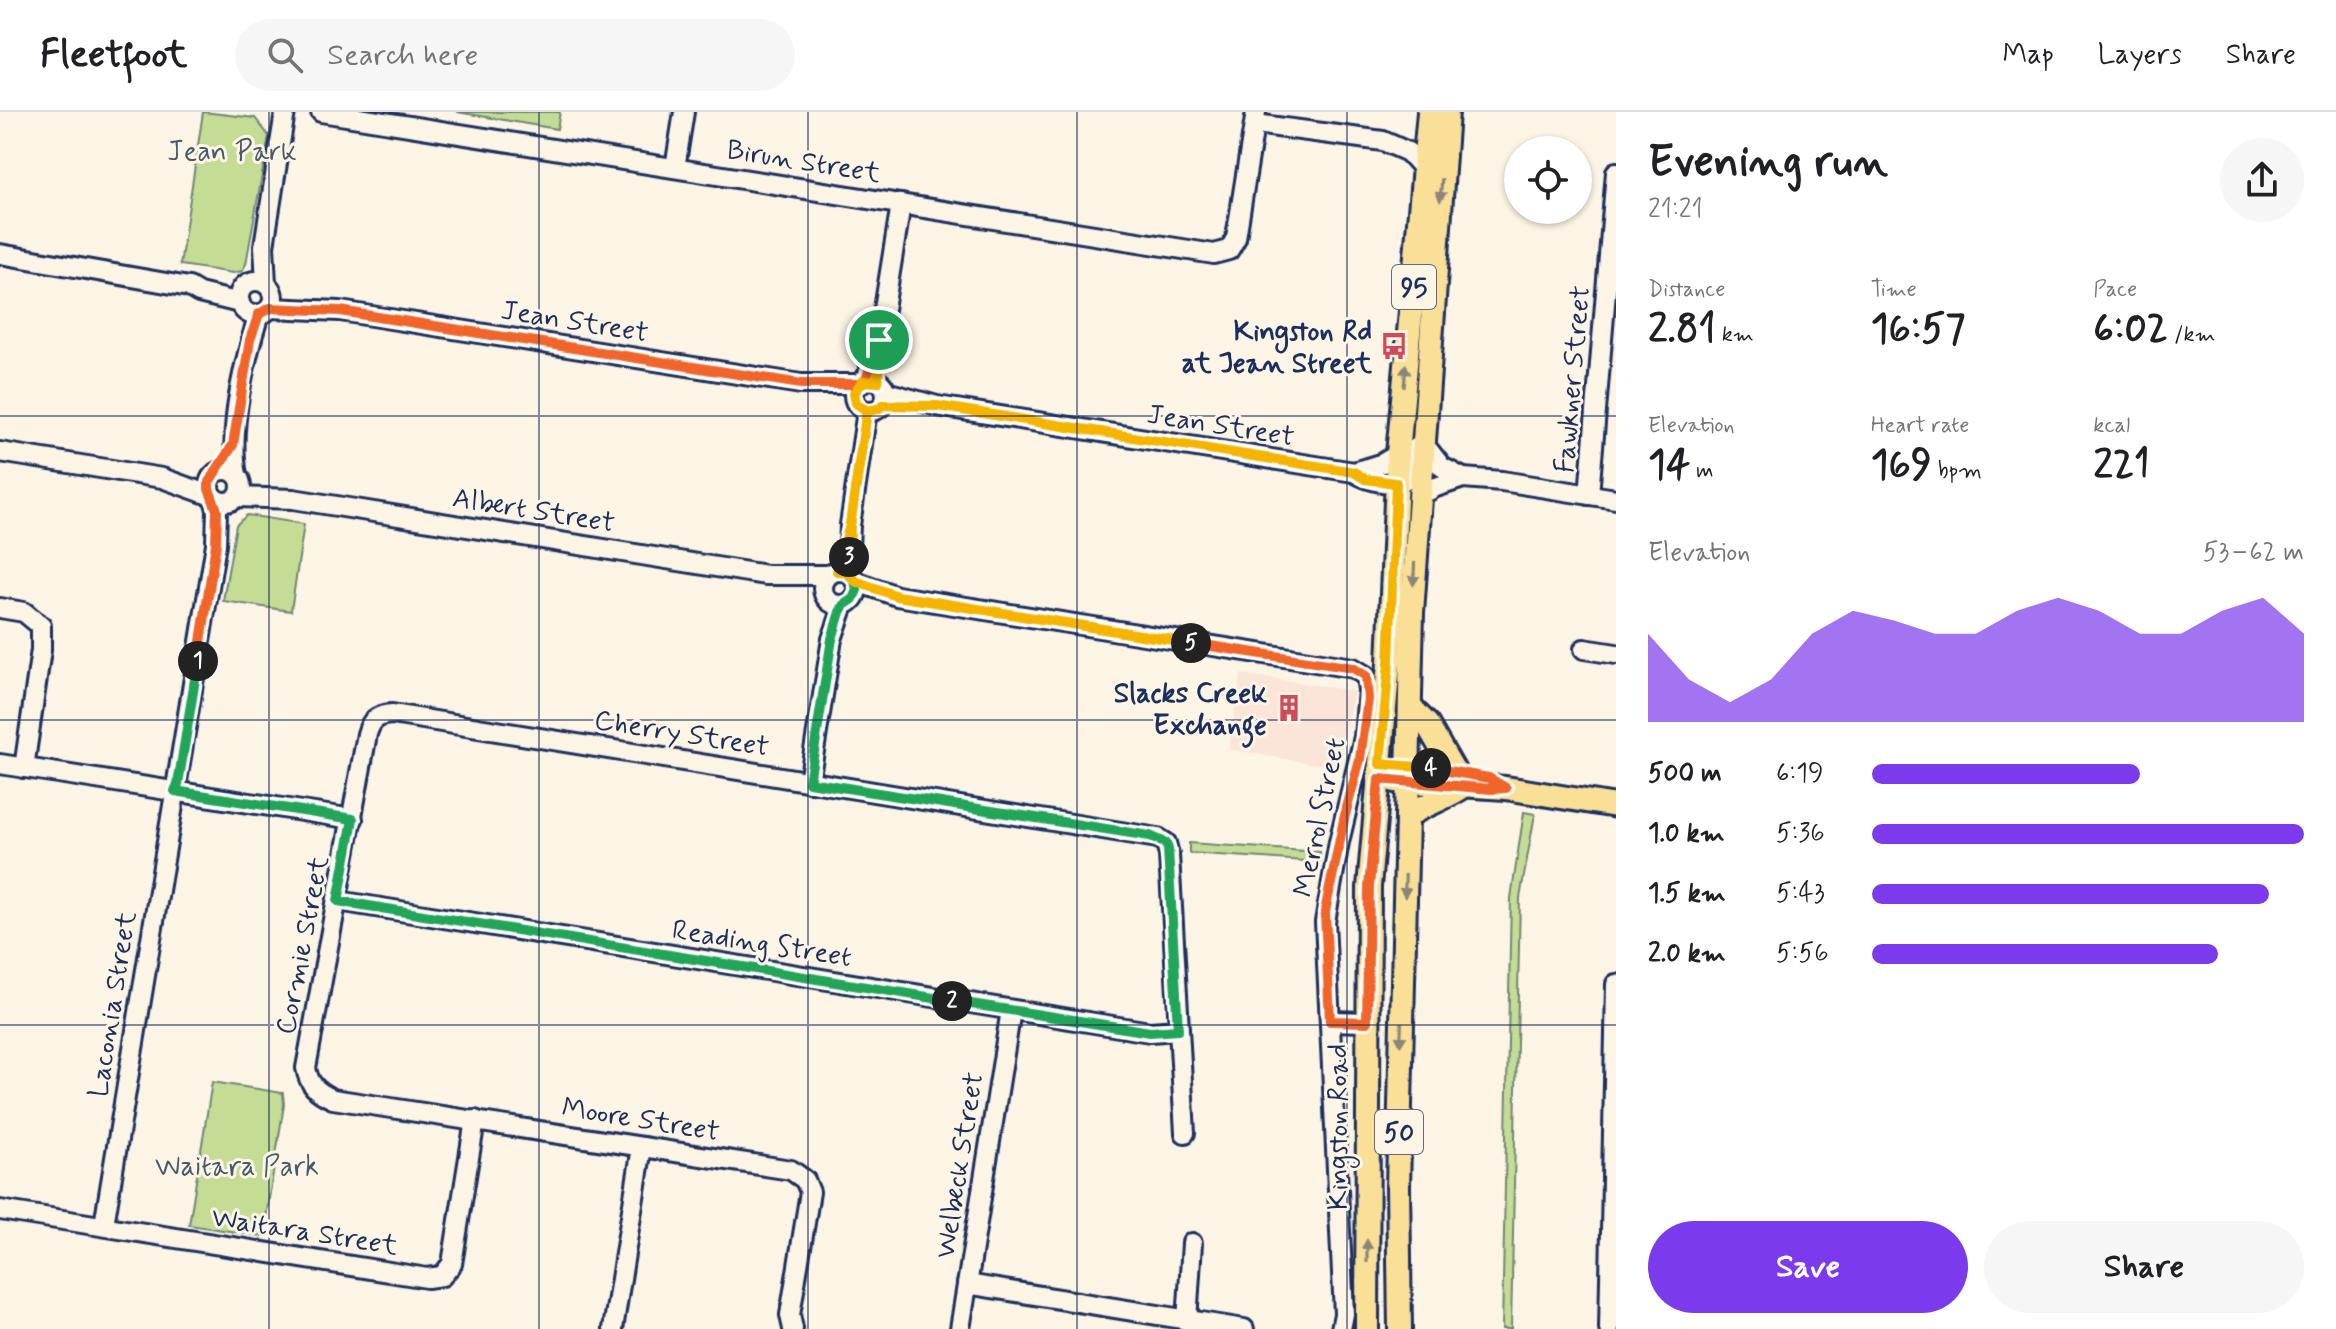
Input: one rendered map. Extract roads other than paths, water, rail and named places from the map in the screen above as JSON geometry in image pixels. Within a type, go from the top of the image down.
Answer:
[{"type":"main road","name":"Kingston Road","points":[[1367,1329],[1369,887],[1389,663],[1398,454],[1425,171],[1435,115]]},
{"type":"main road","name":"95","points":[[1407,774],[1435,115]]},
{"type":"main road","points":[[1410,707],[1427,724],[1459,778]]},
{"type":"main road","points":[[1380,772],[1459,778],[1616,806]]},
{"type":"main road","name":"50","points":[[1400,1329],[1398,1187],[1407,774]]},
{"type":"main road","points":[[1407,816],[1428,803],[1450,796],[1459,778]]},
{"type":"street","points":[[256,298],[285,112]]},
{"type":"street","name":"Birun Street","points":[[321,112],[1214,254],[1229,250],[1236,238],[1255,118]]},
{"type":"street","points":[[675,168],[684,112]]},
{"type":"street","points":[[1383,141],[1408,136],[1435,115]]},
{"type":"street","points":[[1255,118],[1383,141],[1408,152],[1425,171]]},
{"type":"street","name":"Fawkner Street","points":[[1589,495],[1614,240],[1616,172]]},
{"type":"street","points":[[809,782],[901,204]]},
{"type":"street","name":"Jean Street","points":[[4,257],[189,287],[200,284],[256,298],[322,304],[340,311],[1354,472],[1365,479],[1396,483]]},
{"type":"street","name":"Laconia Street","points":[[104,1225],[181,769],[216,544],[217,510],[233,445],[256,298]]},
{"type":"street","points":[[1396,483],[1408,475],[1411,452],[1423,443],[1442,467],[1463,478],[1616,499]]},
{"type":"street","name":"Albert Street","points":[[0,452],[225,487],[249,485],[293,499],[1353,668],[1364,673]]},
{"type":"street","name":"Jean Street","points":[[1354,472],[1383,463],[1398,454]]},
{"type":"street","points":[[1419,496],[1441,484],[1463,478]]},
{"type":"street","points":[[0,608],[24,612],[41,626],[41,650],[24,768]]},
{"type":"street","points":[[1584,649],[1616,654]]},
{"type":"street","name":"Merrol Street","points":[[1341,1329],[1344,1314],[1325,912],[1364,737],[1368,690],[1364,673]]},
{"type":"street","name":"Cherry Street","points":[[377,717],[392,714],[1158,838],[1166,843],[1169,855],[1178,1030]]},
{"type":"street","name":"Cormie Street","points":[[316,1090],[306,1068],[367,734],[370,723],[377,717]]},
{"type":"street","points":[[0,764],[353,819]]},
{"type":"street","name":"Reading Street","points":[[338,901],[1150,1032],[1178,1030]]},
{"type":"street","points":[[1609,1329],[1616,984]]},
{"type":"street","name":"Welbeck Street","points":[[960,1329],[1011,1010]]},
{"type":"street","points":[[1330,1021],[1367,1022]]},
{"type":"street","points":[[1178,1030],[1185,1133]]},
{"type":"street","name":"Moore Street","points":[[316,1090],[333,1099],[791,1170],[805,1180],[810,1192],[790,1315],[793,1329]]},
{"type":"street","name":"Waitara Street","points":[[0,1210],[412,1276],[442,1276],[452,1264],[475,1120]]},
{"type":"street","points":[[613,1329],[642,1147]]},
{"type":"street","points":[[1187,1321],[1192,1243]]},
{"type":"street","points":[[967,1284],[1244,1329]]},
{"type":"place","name":"Kingston Rd at Jean Street","points":[[1394,346]]},
{"type":"place","name":"Slacks Creek Exchange","points":[[1289,708]]},
{"type":"park label","name":"Jean Park","points":[[232,150]]},
{"type":"park label","name":"Waitara Park","points":[[237,1165]]}]
